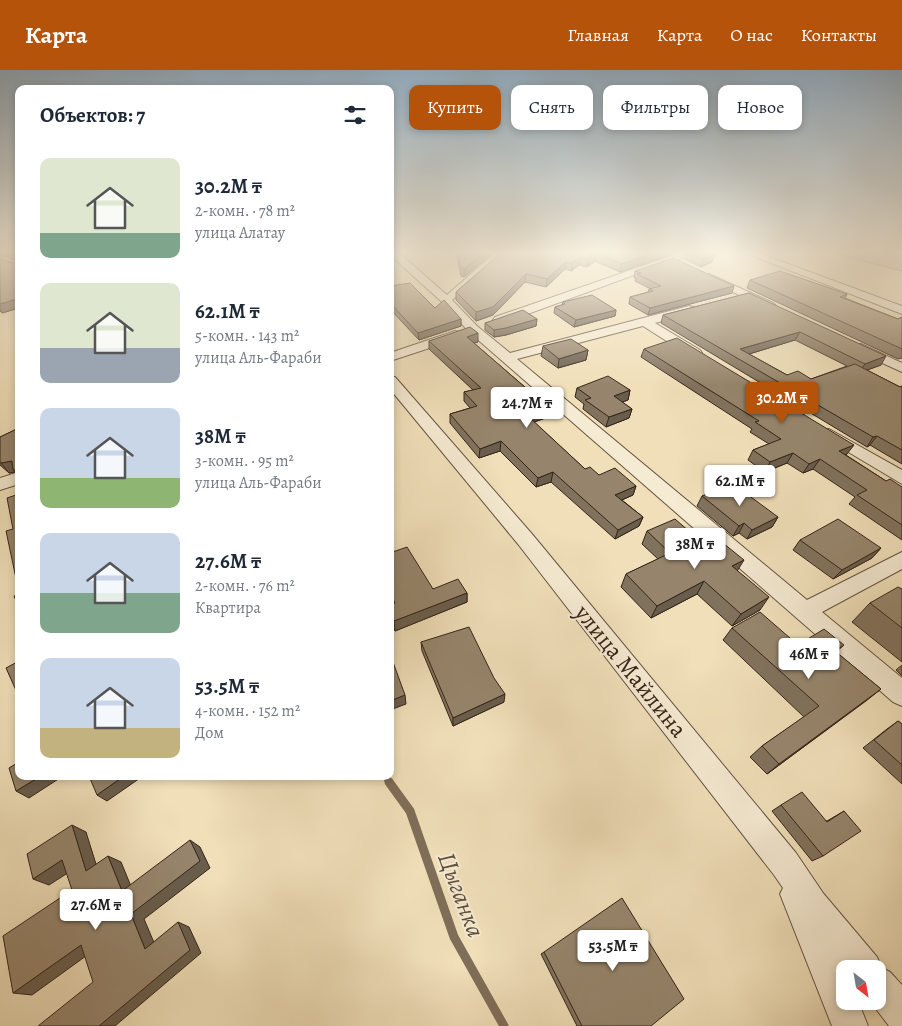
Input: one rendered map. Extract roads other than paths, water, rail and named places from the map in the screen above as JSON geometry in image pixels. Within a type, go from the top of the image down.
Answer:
[{"type":"street","points":[[442,297],[482,326],[507,358],[902,694]]},
{"type":"street","points":[[446,300],[450,297]]},
{"type":"street","points":[[394,356],[565,297]]},
{"type":"street","points":[[729,300],[742,297]]},
{"type":"street","points":[[751,297],[782,311]]},
{"type":"street","points":[[866,297],[902,310]]},
{"type":"street","points":[[507,358],[700,307]]},
{"type":"street","points":[[643,321],[710,363]]},
{"type":"street","points":[[851,343],[902,368]]},
{"type":"street","name":"улица Майлина","points":[[394,385],[525,539],[785,864],[812,904],[858,960]]},
{"type":"street","points":[[819,428],[902,478]]},
{"type":"street","points":[[0,484],[15,479]]},
{"type":"street","points":[[805,611],[902,560]]},
{"type":"street","points":[[785,864],[826,972],[850,1026]]},
{"type":"street","points":[[886,994],[902,1013]]},
{"type":"waterway","name":"Цыганка","points":[[389,782],[410,811],[454,937],[504,1026]]}]
